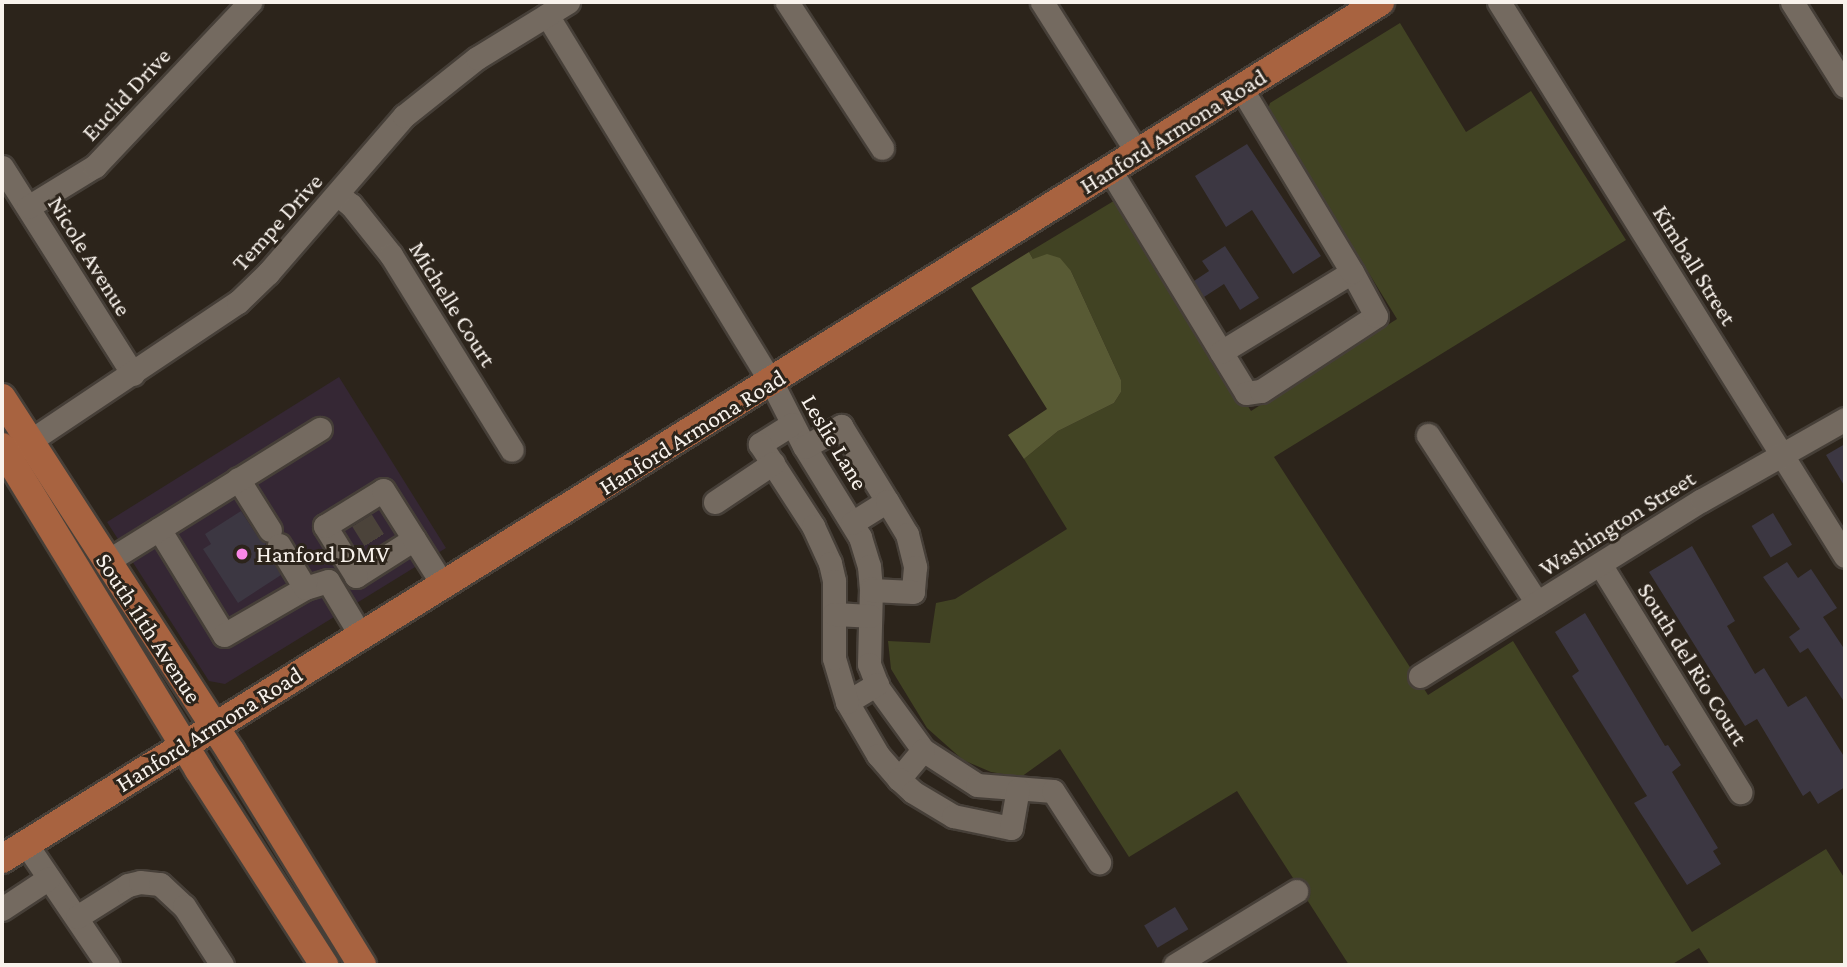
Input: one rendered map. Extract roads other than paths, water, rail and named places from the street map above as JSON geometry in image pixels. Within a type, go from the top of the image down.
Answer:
[{"type":"main road","name":"Hanford Armona Road","points":[[2,859],[772,383],[1380,2]]},
{"type":"main road","name":"South 11th Avenue","points":[[2,398],[13,448],[184,746],[324,965]]},
{"type":"main road","name":"South 11th Avenue","points":[[13,448],[106,562],[215,727],[362,965]]},
{"type":"street","name":"Euclid Drive","points":[[28,207],[95,166],[250,2]]},
{"type":"street","name":"Tempe Drive","points":[[13,448],[133,373],[238,302],[268,274],[397,124],[429,94],[477,58],[568,2]]},
{"type":"street","points":[[787,2],[882,148]]},
{"type":"street","points":[[1042,2],[1137,152]]},
{"type":"street","name":"Kimball Street","points":[[1499,2],[1845,556]]},
{"type":"street","points":[[1792,2],[1845,86]]},
{"type":"street","name":"Leslie Lane","points":[[547,15],[772,383],[805,447],[848,516],[869,566],[869,664],[877,684],[923,750],[977,785],[1053,791],[1099,862]]},
{"type":"street","points":[[1110,170],[1247,393],[1261,390],[1370,323],[1376,316],[1352,272],[1241,88]]},
{"type":"street","name":"Nicole Avenue","points":[[2,167],[133,373]]},
{"type":"street","name":"Michelle Court","points":[[338,195],[351,205],[391,255],[512,450]]},
{"type":"street","points":[[1221,352],[1352,272]]},
{"type":"street","name":"Washington Street","points":[[1420,676],[1731,483],[1845,419]]},
{"type":"street","points":[[792,424],[761,444],[813,526],[833,573],[834,659],[846,702],[878,755],[913,792],[953,816],[1011,828],[1018,790]]},
{"type":"street","points":[[805,447],[841,426],[907,534],[915,567],[913,592],[871,590]]},
{"type":"street","points":[[106,562],[320,429]]},
{"type":"street","points":[[1428,435],[1537,603]]},
{"type":"street","points":[[715,502],[773,463]]},
{"type":"street","points":[[239,479],[305,588]]},
{"type":"street","points":[[356,576],[325,526],[358,514],[383,489],[443,585]]},
{"type":"street","points":[[813,526],[887,501]]},
{"type":"street","points":[[159,529],[224,635],[305,588],[328,581],[361,636]]},
{"type":"street","points":[[333,590],[383,554],[414,539]]},
{"type":"street","name":"South del Rio Court","points":[[1600,564],[1740,792]]},
{"type":"street","points":[[834,614],[870,616]]},
{"type":"street","points":[[846,702],[877,684]]},
{"type":"street","points":[[899,779],[923,750]]},
{"type":"street","points":[[26,844],[108,965]]},
{"type":"street","points":[[2,909],[49,878]]},
{"type":"street","points":[[77,917],[128,885],[140,882],[160,884],[184,905],[222,965]]},
{"type":"street","points":[[1185,963],[1296,891]]},
{"type":"tunnel","points":[[362,520],[381,550]]},
{"type":"place","name":"Hanford DMV","points":[[242,554]]}]
